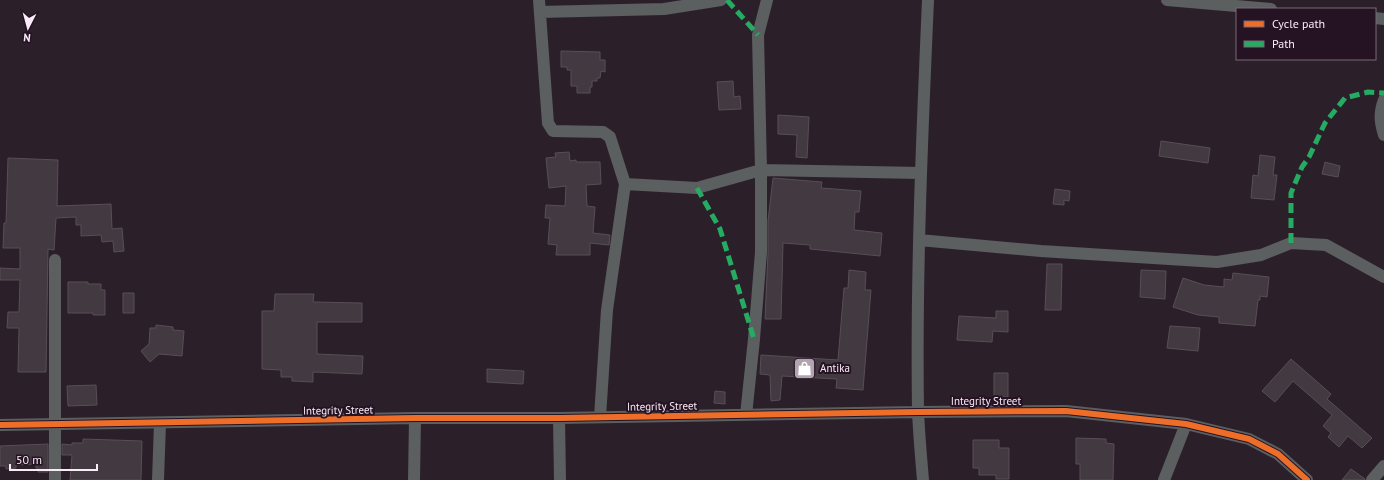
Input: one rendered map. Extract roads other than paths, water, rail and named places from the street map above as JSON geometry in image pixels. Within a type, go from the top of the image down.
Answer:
[{"type":"street","points":[[539,0],[548,123],[553,131],[603,132],[610,137],[625,184],[607,310],[600,417]]},
{"type":"street","points":[[540,12],[664,9],[721,0]]},
{"type":"street","points":[[746,415],[761,252],[758,35],[766,0]]},
{"type":"street","points":[[923,480],[918,412],[919,240],[920,173],[928,0]]},
{"type":"street","points":[[1167,0],[1259,8]]},
{"type":"street","points":[[1384,100],[1380,123],[1384,135]]},
{"type":"street","points":[[625,184],[697,188],[761,170],[920,173]]},
{"type":"street","points":[[919,240],[1042,251],[1218,262],[1261,255],[1291,243],[1319,245],[1326,246],[1384,277]]},
{"type":"street","points":[[55,480],[56,260]]},
{"type":"street","name":"Integrity Street","points":[[0,425],[415,418],[559,418],[1066,411],[1186,424],[1249,439],[1278,454],[1307,480]]},
{"type":"street","points":[[414,480],[415,418]]},
{"type":"street","points":[[559,418],[560,480]]},
{"type":"street","points":[[158,480],[160,423]]},
{"type":"street","points":[[1164,480],[1186,424]]},
{"type":"street","points":[[1372,480],[1384,466]]},
{"type":"place","name":"Antika","points":[[804,368]]}]
